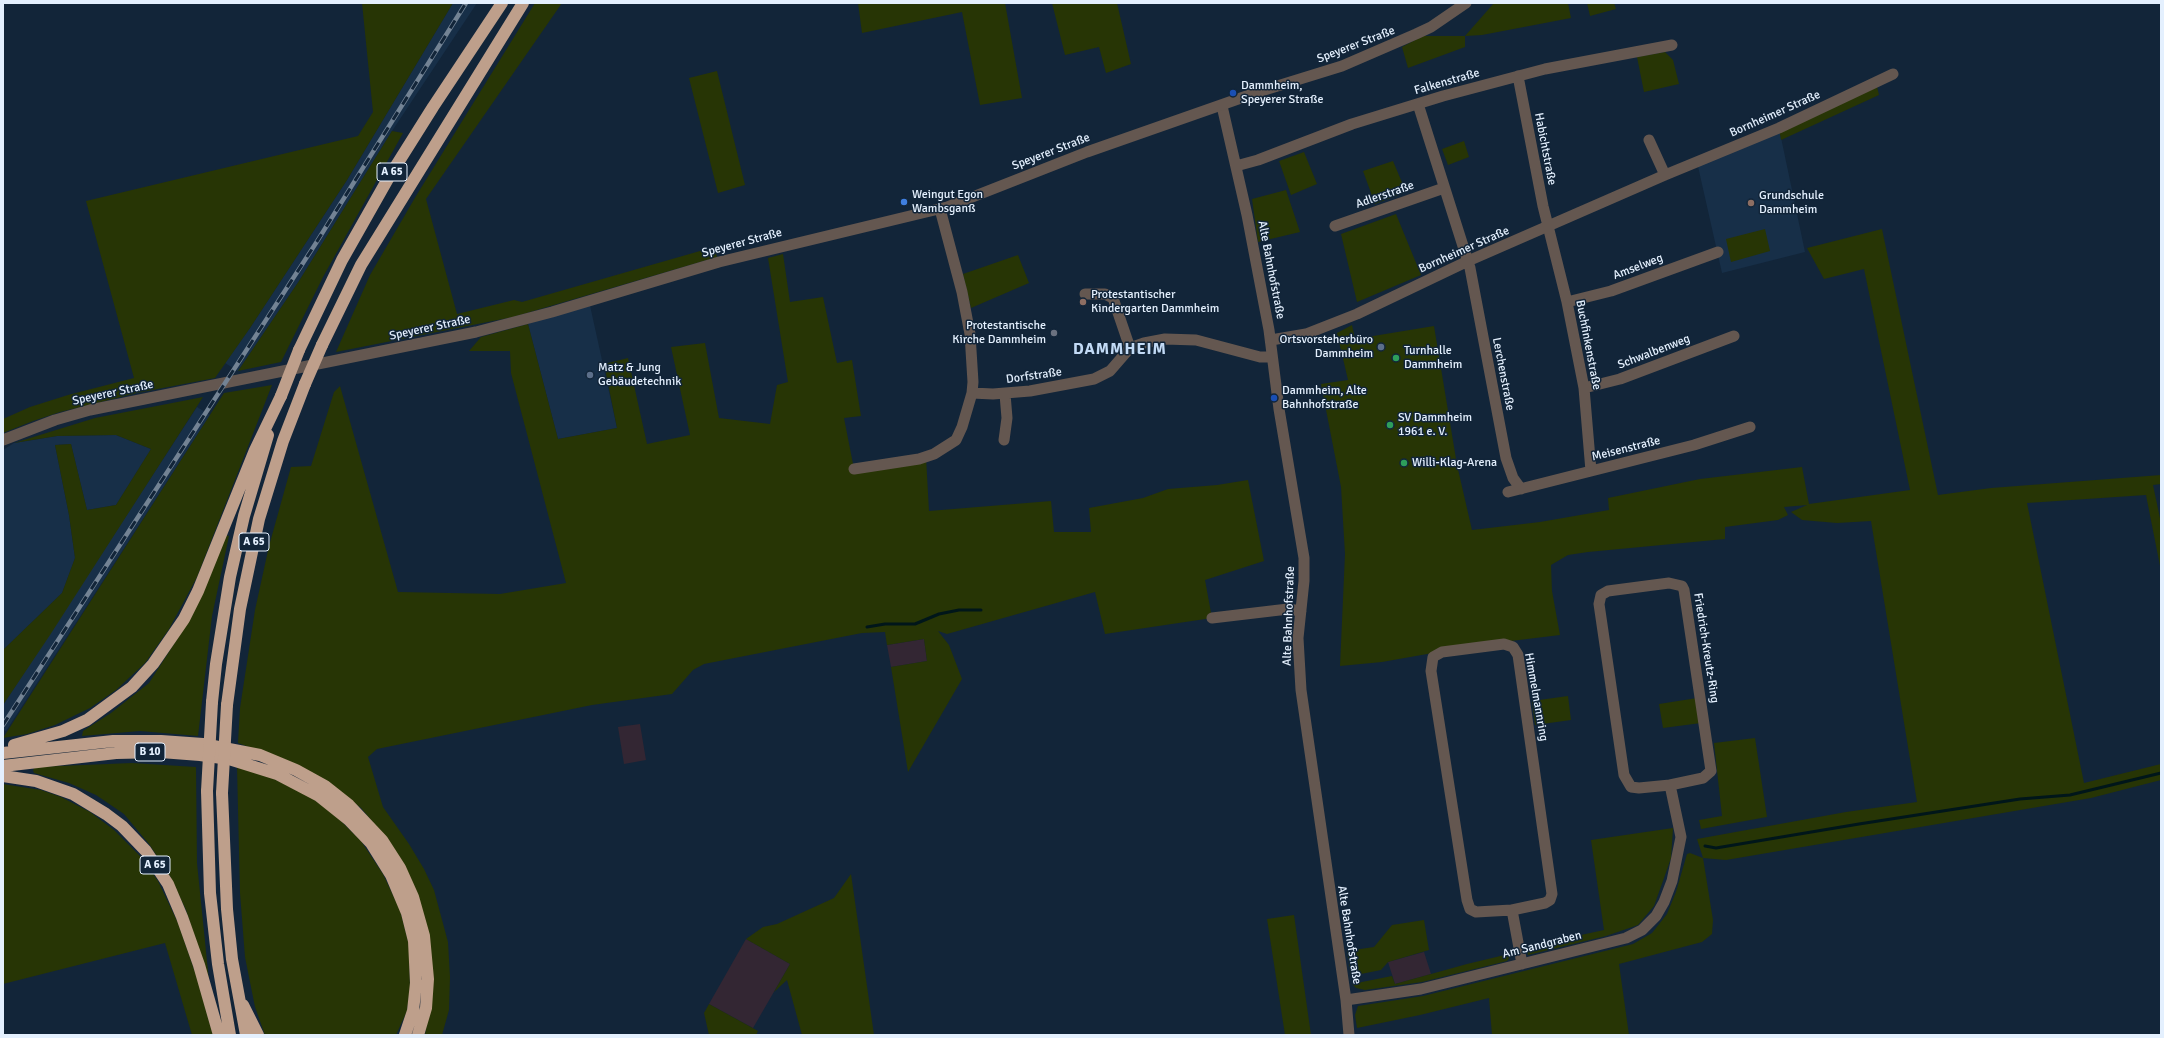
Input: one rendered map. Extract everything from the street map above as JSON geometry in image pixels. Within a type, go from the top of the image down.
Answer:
[{"type":"highway","name":"A 65","points":[[230,1035],[218,964],[210,893],[207,791],[212,702],[220,637],[237,546],[274,413],[299,350],[342,260],[389,177],[433,106],[502,3]]},
{"type":"highway","name":"A 65","points":[[246,1035],[238,997],[225,882],[222,793],[227,705],[240,609],[259,519],[281,448],[305,384],[322,345],[361,265],[523,3]]},
{"type":"highway","points":[[3,747],[63,731],[87,720],[132,687],[153,664],[184,619],[198,591],[255,450],[274,413]]},
{"type":"highway","name":"B 10","points":[[3,753],[113,741],[203,744],[245,752],[296,770],[325,786],[349,804],[373,828],[391,853],[408,884],[418,910],[427,957],[427,999],[418,1035]]},
{"type":"highway","name":"B 10","points":[[3,766],[116,753],[161,752],[193,754],[223,758],[258,768],[283,777],[319,796],[349,820],[371,843],[391,875],[402,901],[414,941],[416,964],[415,998],[407,1030]]},
{"type":"highway","name":"A 65","points":[[3,776],[36,781],[73,794],[112,818],[134,838],[146,852],[168,884],[180,911],[199,965],[219,1035]]},
{"type":"highway","name":"A 65","points":[[238,997],[258,1035]]},
{"type":"street","name":"Speyerer Straße","points":[[3,440],[48,422],[84,412],[482,330],[552,312],[727,260],[940,209],[1087,152],[1342,66],[1431,27],[1466,3]]},
{"type":"street","name":"Falkenstraße","points":[[1236,166],[1258,160],[1352,124],[1518,76],[1672,45]]},
{"type":"street","name":"Bornheimer Straße","points":[[1270,340],[1319,330],[1357,314],[1468,261],[1665,175],[1779,128],[1894,74]]},
{"type":"street","name":"Habichtstraße","points":[[1518,76],[1547,226]]},
{"type":"street","points":[[1418,104],[1468,261]]},
{"type":"street","name":"Alte Bahnhofstraße","points":[[1222,106],[1236,166],[1270,340],[1304,558],[1298,654],[1303,710],[1346,1000],[1349,1035]]},
{"type":"street","points":[[1649,140],[1665,175]]},
{"type":"street","name":"Adlerstraße","points":[[1335,226],[1444,188]]},
{"type":"street","points":[[854,469],[919,458],[942,450],[959,436],[972,393],[973,369],[968,322],[962,292],[940,209]]},
{"type":"street","name":"Buchfinkenstraße","points":[[1547,226],[1567,302],[1584,388],[1591,471]]},
{"type":"street","name":"Amselweg","points":[[1567,302],[1611,291],[1718,252]]},
{"type":"street","name":"Lerchenstraße","points":[[1468,261],[1506,458],[1513,478],[1521,489]]},
{"type":"street","points":[[1086,294],[1105,294],[1113,298],[1130,348],[1154,340],[1184,338],[1208,342],[1260,357],[1272,357]]},
{"type":"street","name":"Schwalbenweg","points":[[1584,388],[1620,379],[1734,336]]},
{"type":"street","name":"Dorfstraße","points":[[972,393],[1005,394],[1042,389],[1094,379],[1110,371],[1130,348]]},
{"type":"street","points":[[1004,440],[1007,418],[1005,394]]},
{"type":"street","name":"Meisenstraße","points":[[1508,492],[1694,445],[1750,427]]},
{"type":"street","name":"Friedrich-Kreutz-Ring","points":[[1669,583],[1682,586],[1684,590],[1711,771],[1703,778],[1670,785],[1639,788],[1631,787],[1624,775],[1599,604],[1601,595],[1608,591],[1669,583]]},
{"type":"street","points":[[1212,618],[1288,609],[1301,611]]},
{"type":"street","name":"Himmelmannring","points":[[1504,644],[1513,647],[1518,655],[1552,894],[1550,900],[1545,903],[1512,910],[1476,912],[1470,909],[1467,900],[1431,671],[1433,657],[1442,652],[1504,644]]},
{"type":"street","name":"Am Sandgraben","points":[[1346,1000],[1420,989],[1626,938],[1642,930],[1656,916],[1666,897],[1672,882],[1681,837],[1670,785]]},
{"type":"street","points":[[1512,910],[1522,964]]},
{"type":"shaded area","points":[[453,3],[477,3],[392,131],[299,281],[238,371],[225,363],[250,328],[347,180]]},
{"type":"shaded area","name":"Grundschule Dammheim","points":[[1779,128],[1805,252],[1722,273],[1697,162]]},
{"type":"shaded area","points":[[589,301],[617,428],[558,439],[528,324]]},
{"type":"shaded area","points":[[197,407],[210,415],[6,731],[3,730],[3,705]]},
{"type":"shaded area","points":[[116,435],[151,449],[116,505],[87,510],[71,444],[55,445],[69,515],[75,558],[62,593],[3,650],[3,450],[14,443],[57,436]]},
{"type":"shaded area","points":[[924,639],[927,661],[891,667],[887,645]]},
{"type":"shaded area","points":[[640,724],[646,760],[624,764],[618,727]]},
{"type":"shaded area","points":[[746,939],[790,964],[753,1028],[709,1004]]},
{"type":"shaded area","points":[[1424,952],[1431,974],[1395,984],[1388,962]]},
{"type":"green space","points":[[362,3],[453,3],[347,180],[250,328],[215,378],[137,393],[60,412],[3,433],[3,419],[30,407],[68,395],[134,378],[86,201],[358,136],[373,112]]},
{"type":"green space","points":[[535,3],[562,3],[426,199],[457,314],[514,300],[522,302],[714,247],[717,257],[513,317],[336,352],[370,275],[416,196]]},
{"type":"green space","points":[[858,3],[1005,3],[1022,98],[980,105],[962,12],[862,33]]},
{"type":"green space","points":[[1052,3],[1117,3],[1131,64],[1106,73],[1099,47],[1065,55]]},
{"type":"green space","points":[[1494,3],[1568,3],[1571,18],[1482,35],[1465,36]]},
{"type":"green space","points":[[1587,3],[1614,3],[1616,9],[1590,16]]},
{"type":"green space","points":[[1423,36],[1465,36],[1465,47],[1408,68],[1402,47]]},
{"type":"green space","points":[[1665,52],[1673,60],[1679,84],[1644,92],[1637,57]]},
{"type":"green space","points":[[717,71],[745,185],[718,193],[689,78]]},
{"type":"green space","points":[[1876,82],[1879,95],[1781,140],[1779,128]]},
{"type":"green space","points":[[392,131],[403,133],[323,277],[281,362],[238,371],[299,281]]},
{"type":"green space","points":[[1464,141],[1469,157],[1448,165],[1442,149]]},
{"type":"green space","points":[[1304,152],[1317,184],[1291,195],[1279,161]]},
{"type":"green space","points":[[1393,161],[1406,192],[1375,204],[1363,171]]},
{"type":"green space","points":[[1286,190],[1300,232],[1258,242],[1252,199]]},
{"type":"green space","points":[[1396,214],[1421,275],[1357,302],[1341,234]]},
{"type":"green space","points":[[1765,229],[1770,251],[1731,262],[1726,239]]},
{"type":"green space","points":[[1882,229],[1938,495],[1991,488],[2161,475],[2161,484],[2153,485],[2161,523],[2161,571],[2146,495],[2027,503],[2084,783],[2161,764],[2161,780],[2091,798],[1726,860],[1703,858],[1697,839],[1846,812],[1917,802],[1871,521],[1837,523],[1802,520],[1791,512],[1807,505],[1784,507],[1788,515],[1778,520],[1725,527],[1725,539],[1568,555],[1551,565],[1552,591],[1560,635],[1478,645],[1382,662],[1340,666],[1345,554],[1341,487],[1321,384],[1348,380],[1337,333],[1352,325],[1355,339],[1434,326],[1457,465],[1472,530],[1540,522],[1609,510],[1608,498],[1700,479],[1802,467],[1809,504],[1910,490],[1864,269],[1824,279],[1807,248]]},
{"type":"green space","points":[[783,254],[790,302],[823,297],[837,363],[852,360],[861,416],[844,418],[854,469],[926,457],[929,511],[1051,501],[1054,532],[1091,532],[1089,508],[1143,498],[1168,489],[1217,485],[1248,480],[1264,561],[1205,580],[1212,618],[1105,634],[1095,592],[947,634],[938,631],[949,645],[962,679],[908,772],[891,667],[927,661],[924,639],[887,645],[885,632],[862,633],[704,664],[693,670],[672,694],[592,705],[377,749],[368,757],[383,807],[409,844],[424,869],[434,890],[448,942],[450,977],[449,1010],[442,1035],[425,1035],[432,990],[410,879],[392,845],[361,808],[337,790],[276,757],[238,743],[240,708],[255,610],[269,546],[291,467],[311,466],[334,392],[340,386],[398,592],[500,594],[566,583],[511,373],[510,351],[469,351],[481,337],[528,324],[558,439],[617,428],[604,364],[628,358],[647,444],[690,435],[671,347],[705,343],[719,418],[770,424],[777,385],[788,382],[768,258]]},
{"type":"green space","points":[[1018,255],[1029,283],[971,308],[963,274]]},
{"type":"green space","points":[[272,385],[197,577],[169,629],[145,663],[116,690],[90,708],[55,725],[27,734],[3,738],[224,393]]},
{"type":"green space","points":[[203,397],[50,635],[3,705],[3,650],[62,593],[75,558],[69,515],[55,445],[71,444],[87,510],[116,505],[151,449],[116,435],[57,436],[14,443],[95,418]]},
{"type":"green space","points":[[226,535],[229,536],[212,616],[198,736],[140,731],[82,736],[83,731],[111,713],[149,683],[192,616]]},
{"type":"green space","points":[[1568,696],[1571,720],[1535,725],[1532,701]]},
{"type":"green space","points":[[1697,698],[1701,723],[1663,728],[1659,704]]},
{"type":"green space","points":[[1755,738],[1767,817],[1701,829],[1699,820],[1722,816],[1714,743]]},
{"type":"green space","points":[[132,763],[196,767],[197,863],[209,981],[186,910],[169,874],[149,844],[124,814],[96,795],[69,783],[34,773],[33,770],[35,767]]},
{"type":"green space","points":[[237,767],[268,776],[309,796],[334,814],[361,841],[383,874],[400,910],[409,945],[410,988],[407,1011],[396,1035],[265,1035],[255,1007],[245,957],[240,893]]},
{"type":"green space","points":[[3,784],[41,790],[61,797],[90,812],[114,830],[141,857],[158,881],[178,923],[196,975],[213,1035],[192,1035],[165,943],[3,984]]},
{"type":"green space","points":[[1673,828],[1671,858],[1654,906],[1638,925],[1606,936],[1528,955],[1526,947],[1604,930],[1591,840]]},
{"type":"green space","points":[[1690,853],[1703,858],[1713,920],[1712,934],[1702,942],[1619,964],[1629,1035],[1492,1035],[1489,998],[1420,1015],[1357,1028],[1355,1015],[1358,1006],[1423,996],[1633,944],[1652,933],[1667,914],[1676,892],[1687,854]]},
{"type":"green space","points":[[851,874],[874,1035],[802,1035],[787,980],[774,992],[790,964],[746,939],[763,927],[777,924],[834,898]]},
{"type":"green space","points":[[1294,915],[1311,1035],[1285,1035],[1267,919]]},
{"type":"green space","points":[[1424,920],[1429,950],[1388,962],[1381,970],[1351,976],[1347,951],[1374,947],[1392,925]]},
{"type":"green space","points":[[1513,953],[1507,961],[1422,982],[1365,990],[1356,988],[1352,984],[1392,976],[1395,984]]},
{"type":"green space","points":[[709,1004],[758,1031],[756,1035],[709,1035],[704,1013]]},
{"type":"waterway","points":[[867,627],[885,624],[915,624],[939,614],[959,610],[981,610]]},
{"type":"waterway","points":[[1705,846],[1716,848],[2020,799],[2070,795],[2161,773]]},
{"type":"railway","points":[[3,725],[316,243],[466,3]]},
{"type":"place","name":"Dammheim, Speyerer Straße","points":[[1233,93]]},
{"type":"place","name":"Weingut Egon Wambsganß","points":[[904,202]]},
{"type":"place","name":"Grundschule Dammheim","points":[[1751,203]]},
{"type":"place","name":"Protestantischer Kindergarten Dammheim","points":[[1083,302]]},
{"type":"place","name":"Protestantische Kirche Dammheim","points":[[1054,333]]},
{"type":"place","name":"Ortsvorsteherbüro Dammheim","points":[[1381,347]]},
{"type":"place","name":"Turnhalle Dammheim","points":[[1396,358]]},
{"type":"place","name":"Matz & Jung Gebäudetechnik","points":[[590,375]]},
{"type":"place","name":"Dammheim, Alte Bahnhofstraße","points":[[1274,398]]},
{"type":"place","name":"SV Dammheim 1961 e. V.","points":[[1390,425]]},
{"type":"place","name":"Willi-Klag-Arena","points":[[1404,463]]},
{"type":"district","name":"DAMMHEIM","points":[[1120,350]]}]
